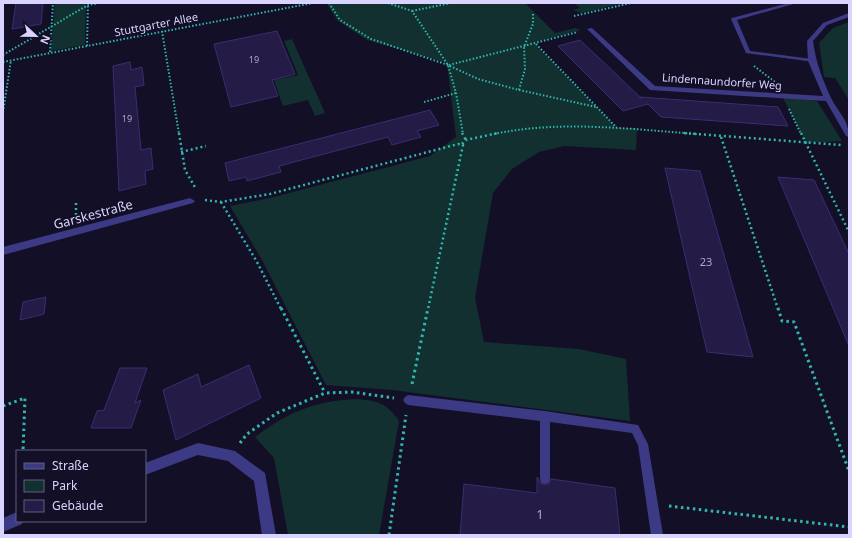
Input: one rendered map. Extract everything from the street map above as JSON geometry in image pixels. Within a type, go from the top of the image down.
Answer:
[{"type":"street","points":[[849,15],[825,24],[810,41],[812,61],[828,99],[849,134]]},
{"type":"street","name":"Lindennaundorfer Weg","points":[[590,29],[653,88],[828,99]]},
{"type":"street","name":"Garskestraße","points":[[3,251],[190,202]]},
{"type":"street","points":[[146,469],[198,449],[231,454],[260,478],[269,535]]},
{"type":"street","points":[[3,526],[16,520]]},
{"type":"lane","points":[[795,3],[734,19],[748,52],[812,61]]},
{"type":"lane","points":[[408,400],[635,428],[643,444],[657,535]]},
{"type":"lane","points":[[545,416],[545,479]]},
{"type":"path","points":[[50,52],[50,28],[53,3]]},
{"type":"path","points":[[3,55],[88,4],[100,3]]},
{"type":"path","name":"Stuttgarter Allee","points":[[3,62],[313,3]]},
{"type":"path","points":[[329,3],[340,20],[371,39],[448,65],[478,79],[519,90],[596,107]]},
{"type":"path","points":[[388,3],[412,11],[451,3]]},
{"type":"path","points":[[574,16],[631,3]]},
{"type":"path","points":[[87,46],[88,4]]},
{"type":"path","points":[[412,11],[448,65],[456,93],[463,137],[466,140]]},
{"type":"path","points":[[519,90],[525,68],[524,47],[533,24],[534,12]]},
{"type":"path","points":[[448,65],[536,44],[590,29]]},
{"type":"path","points":[[162,31],[181,152],[185,170],[198,193]]},
{"type":"path","points":[[536,44],[617,128]]},
{"type":"path","points":[[748,52],[755,68],[777,83],[849,232]]},
{"type":"path","points":[[3,112],[11,60]]},
{"type":"path","points":[[424,102],[456,93]]},
{"type":"path","points":[[202,199],[222,202],[270,194],[462,144],[466,140],[508,131],[551,126],[617,128],[842,145]]},
{"type":"path","points":[[721,137],[782,321],[794,322],[849,471]]},
{"type":"path","points":[[389,535],[408,400],[464,146],[462,144]]},
{"type":"path","points":[[181,152],[206,146]]},
{"type":"path","points":[[222,202],[257,262],[325,393]]},
{"type":"path","points":[[231,454],[247,434],[277,413],[325,393],[352,392],[408,400]]},
{"type":"path","points":[[3,406],[25,398],[23,450]]},
{"type":"path","points":[[653,505],[849,527]]},
{"type":"green space","points":[[55,3],[86,3],[85,45],[51,51]]},
{"type":"green space","points":[[525,3],[555,33],[575,28],[581,30],[534,43],[617,128],[637,128],[636,150],[564,146],[539,152],[512,169],[493,193],[475,298],[484,342],[579,349],[626,359],[630,421],[392,390],[326,385],[262,260],[230,206],[270,198],[430,156],[456,137],[447,63],[367,40],[338,21],[327,4]]},
{"type":"green space","points":[[574,3],[623,3],[582,13],[573,10],[580,8]]},
{"type":"green space","points":[[849,22],[849,100],[835,78],[824,77],[819,43],[833,28]]},
{"type":"green space","points":[[292,39],[325,113],[315,116],[308,100],[283,106],[274,80],[298,75],[284,41]]},
{"type":"green space","points":[[782,96],[817,101],[842,141],[806,143]]},
{"type":"green space","points":[[356,399],[376,402],[385,406],[399,421],[379,535],[288,535],[274,458],[255,437],[267,428],[302,409],[328,402]]},
{"type":"building","points":[[16,3],[43,3],[41,24],[12,29]]},
{"type":"building","points":[[277,31],[295,74],[272,80],[278,96],[231,107],[214,44]]},
{"type":"building","points":[[580,40],[642,99],[640,97],[778,107],[788,126],[661,117],[648,104],[623,111],[558,46]]},
{"type":"building","points":[[130,62],[131,70],[142,67],[144,85],[135,87],[141,150],[151,148],[153,169],[145,171],[146,184],[119,191],[113,66]]},
{"type":"building","points":[[430,110],[439,125],[417,131],[421,137],[392,145],[388,137],[279,166],[281,172],[247,181],[246,177],[229,181],[225,163]]},
{"type":"building","points":[[665,168],[700,171],[753,357],[707,352]]},
{"type":"building","points":[[778,177],[814,180],[849,254],[849,346]]},
{"type":"building","points":[[46,297],[44,314],[20,320],[23,302]]},
{"type":"building","points":[[249,365],[261,398],[176,440],[163,390],[198,374],[201,387]]},
{"type":"building","points":[[120,368],[147,368],[135,403],[141,400],[131,428],[91,428],[97,411],[104,410]]},
{"type":"building","points":[[537,477],[540,483],[545,485],[549,484],[551,479],[615,488],[620,535],[460,535],[464,484],[537,493]]}]
